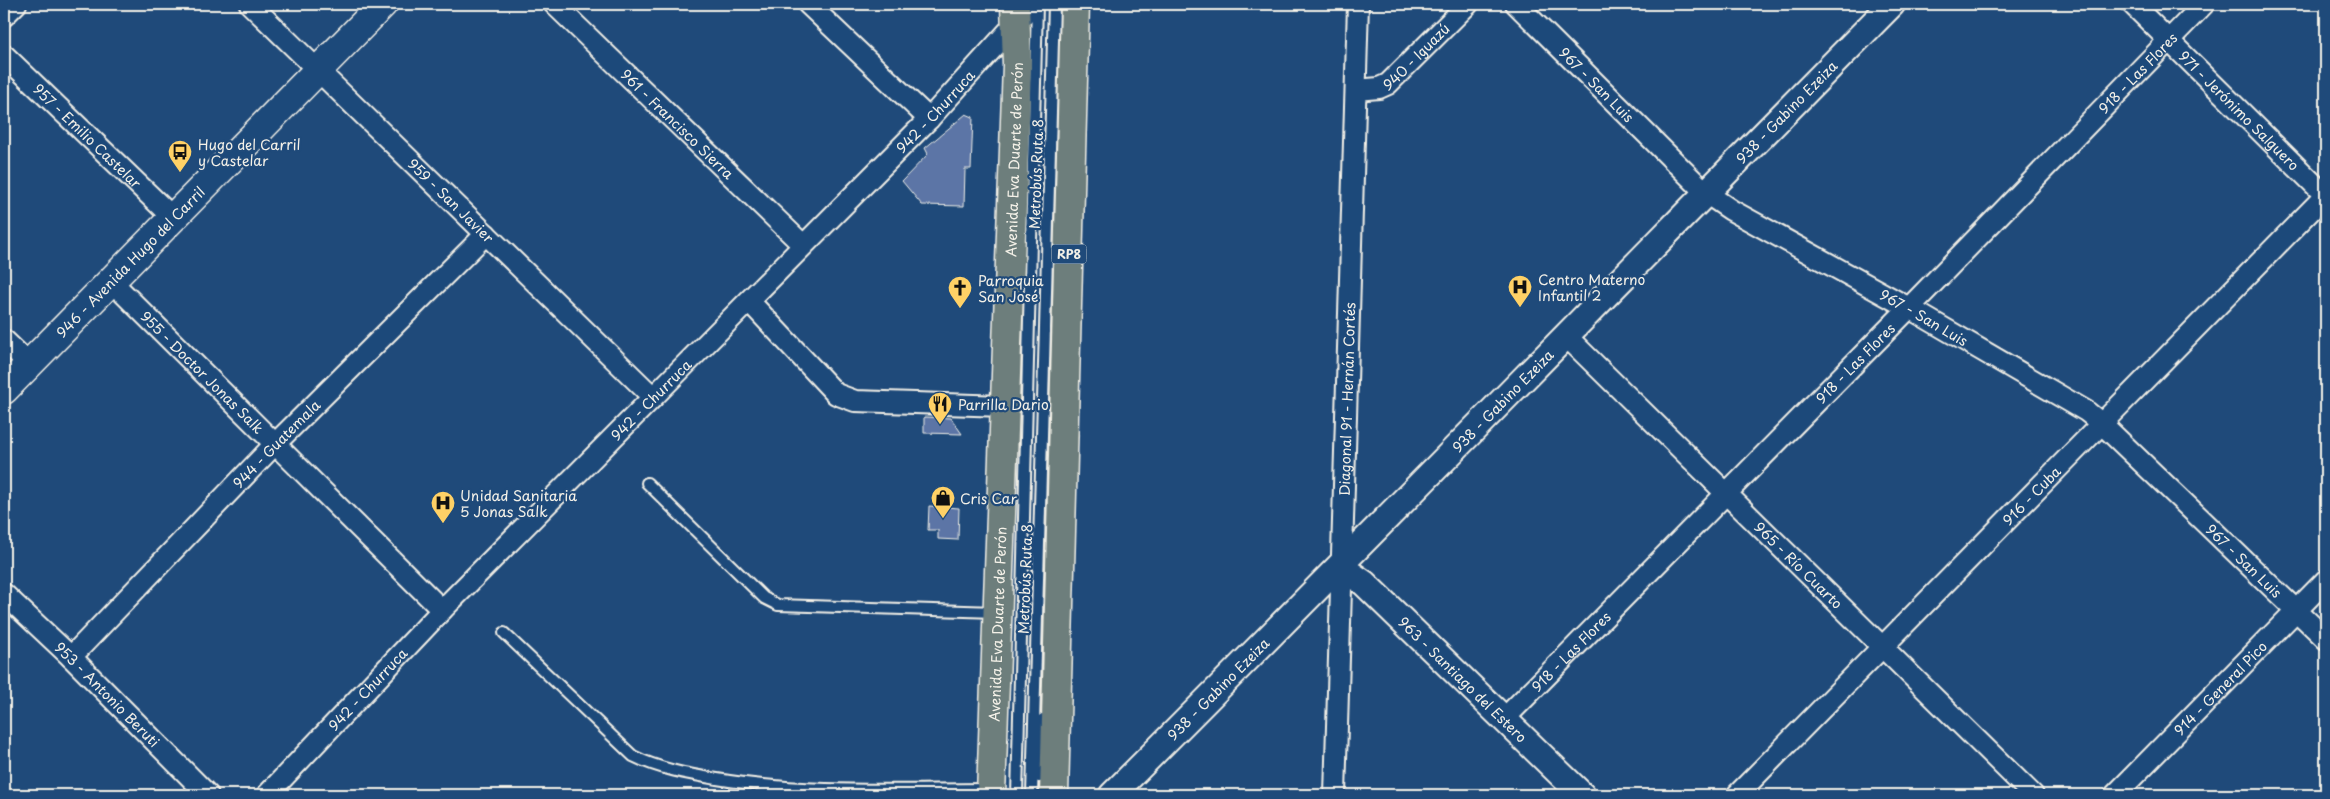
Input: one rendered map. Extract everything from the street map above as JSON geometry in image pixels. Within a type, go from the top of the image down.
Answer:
[{"type":"main road","name":"946 - Avenida Hugo del Carril","points":[[4,390],[317,69],[383,4]]},
{"type":"main road","name":"RP8","points":[[1054,795],[1075,4]]},
{"type":"main road","name":"Avenida Eva Duarte de Perón","points":[[1000,793],[997,612],[1017,65],[1015,14]]},
{"type":"street","points":[[4,16],[16,4]]},
{"type":"street","name":"959 - San Javier","points":[[250,4],[652,397]]},
{"type":"street","name":"961 - Francisco Sierra","points":[[554,4],[803,245]]},
{"type":"street","points":[[808,4],[928,119]]},
{"type":"street","name":"942 - Churruca","points":[[267,795],[442,610],[652,397],[750,302],[803,245],[928,119],[1015,14],[1033,4]]},
{"type":"street","name":"Diagonal 91 - Hernán Cortés","points":[[1335,795],[1358,4]]},
{"type":"street","name":"940 - Iguazú","points":[[1356,90],[1379,88],[1388,84],[1468,4]]},
{"type":"street","name":"967 - San Luis","points":[[1516,4],[1706,193],[1731,210],[1909,308],[2086,411],[2101,423],[2326,639]]},
{"type":"street","name":"938 - Gabino Ezeiza","points":[[1112,795],[1341,567],[1565,335],[1892,4]]},
{"type":"street","name":"971 - Jerónimo Salguero","points":[[2132,4],[2170,39],[2326,196]]},
{"type":"street","name":"918 - Las Flores","points":[[1504,719],[1909,308],[2204,4]]},
{"type":"street","name":"957 - Emilio Castelar","points":[[4,55],[172,217]]},
{"type":"street","name":"916 - Cuba","points":[[1737,795],[2326,196]]},
{"type":"street","name":"944 - Guatemala","points":[[70,657],[274,445],[486,234]]},
{"type":"street","name":"955 - Doctor Jonas Salk","points":[[112,281],[274,445],[442,610]]},
{"type":"street","points":[[750,302],[836,394],[844,398],[855,401],[1004,406]]},
{"type":"street","name":"965 - Río Cuarto","points":[[1565,335],[2033,795]]},
{"type":"street","points":[[4,340],[29,364]]},
{"type":"street","name":"963 - Santiago del Estero","points":[[1341,567],[1364,583],[1582,795]]},
{"type":"street","name":"914 - General Pico","points":[[2115,795],[2326,580]]},
{"type":"street","name":"953 - Antonio Beruti","points":[[4,594],[208,795]]},
{"type":"lane","name":"Metrobús Ruta 8","points":[[1000,793],[1038,4]]},
{"type":"lane","name":"Metrobús Ruta 8","points":[[1032,795],[1054,4]]},
{"type":"lane","points":[[647,483],[764,598],[778,605],[997,612]]},
{"type":"lane","points":[[1036,795],[1041,760],[1046,648],[1062,504]]},
{"type":"lane","points":[[504,633],[633,756],[648,764],[672,771],[758,786],[801,789],[1000,793]]},
{"type":"building","points":[[966,114],[973,117],[971,169],[965,169],[964,206],[922,205],[902,181],[928,154],[925,148]]},
{"type":"building","name":"Parrilla Dario","points":[[924,417],[951,418],[962,434],[924,433]]},
{"type":"building","name":"Cris Car","points":[[929,506],[959,508],[958,540],[938,539],[938,530],[928,530]]},
{"type":"place","name":"Hugo del Carril y Castelar","points":[[180,173]]},
{"type":"place","name":"Centro Materno Infantil 2","points":[[1520,308]]},
{"type":"place","name":"Parroquia San José","points":[[960,309]]},
{"type":"place","name":"Parrilla Dario","points":[[940,425]]},
{"type":"place","name":"Cris Car","points":[[943,519]]},
{"type":"place","name":"Unidad Sanitaria 5 Jonas Salk","points":[[443,524]]}]
